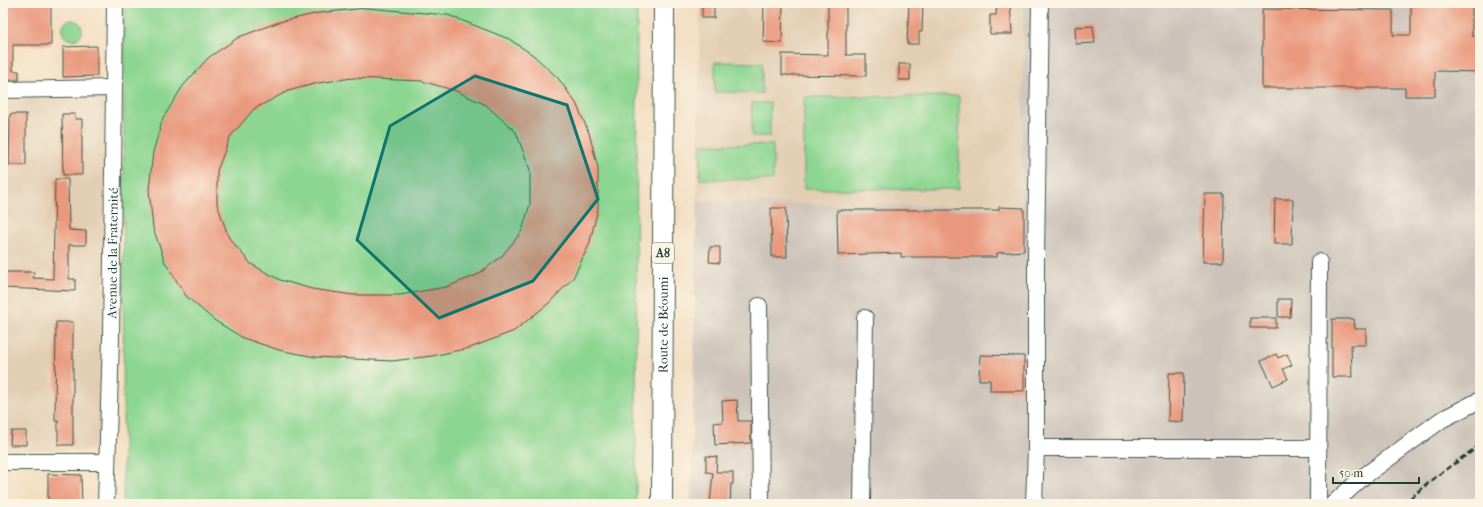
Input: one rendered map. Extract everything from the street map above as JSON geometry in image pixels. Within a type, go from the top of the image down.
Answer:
[{"type":"main road","name":"Route de Béoumi","points":[[662,504],[664,3]]},
{"type":"street","name":"Avenue de la Fraternité","points":[[106,504],[111,339],[115,3]]},
{"type":"street","points":[[1034,504],[1036,448],[1036,255],[1040,3]]},
{"type":"street","points":[[3,90],[114,88]]},
{"type":"street","points":[[1318,504],[1319,262]]},
{"type":"street","points":[[759,306],[761,504]]},
{"type":"street","points":[[862,504],[865,318]]},
{"type":"street","points":[[1333,504],[1363,477],[1441,420],[1480,400]]},
{"type":"street","points":[[1036,448],[1318,448]]},
{"type":"street","points":[[3,462],[107,462]]},
{"type":"highlighted area","points":[[475,76],[567,105],[598,199],[533,281],[439,318],[357,240],[390,126]]},
{"type":"shaded area","points":[[700,3],[1024,3],[1021,208],[697,201]]},
{"type":"shaded area","points":[[1024,3],[1480,3],[1480,496],[1467,504],[691,504],[697,201],[1021,208]]},
{"type":"shaded area","points":[[105,96],[103,450],[3,451],[3,97]]},
{"type":"green space","points":[[124,3],[637,3],[636,504],[123,504]]},
{"type":"green space","points":[[68,20],[76,20],[82,26],[82,34],[76,40],[68,40],[62,34],[62,26]]},
{"type":"green space","points":[[715,62],[762,63],[762,93],[715,92]]},
{"type":"green space","points":[[959,96],[959,189],[804,189],[804,97]]},
{"type":"green space","points":[[752,103],[770,103],[770,136],[752,136]]},
{"type":"green space","points":[[701,144],[773,145],[773,180],[700,179]]},
{"type":"building","points":[[3,3],[51,3],[51,45],[13,45],[13,71],[19,71],[19,80],[3,80]]},
{"type":"building","points":[[702,3],[714,3],[714,18],[702,18]]},
{"type":"building","points":[[764,3],[783,3],[782,43],[763,42]]},
{"type":"building","points":[[828,3],[846,3],[846,55],[866,55],[866,76],[782,75],[782,54],[828,55]]},
{"type":"building","points":[[909,3],[923,3],[922,32],[919,32],[919,44],[907,44]]},
{"type":"building","points":[[997,3],[1010,3],[1012,34],[990,34],[990,15],[996,15]]},
{"type":"building","points":[[1411,3],[1472,3],[1472,36],[1480,36],[1480,72],[1435,71],[1435,96],[1405,96],[1405,88],[1262,88],[1262,9],[1393,10],[1393,35],[1411,35]]},
{"type":"building","points":[[366,8],[448,15],[509,39],[533,55],[558,78],[576,103],[589,133],[598,168],[598,209],[589,245],[573,278],[548,304],[514,331],[470,348],[432,356],[392,361],[315,357],[279,350],[243,338],[214,320],[186,296],[165,262],[153,228],[149,190],[153,152],[163,118],[183,86],[208,58],[239,37],[279,22],[319,13]],"holes":[[[352,78],[422,81],[456,91],[486,105],[516,132],[530,170],[530,204],[522,231],[502,256],[477,275],[446,287],[400,295],[353,295],[312,289],[280,280],[251,264],[229,238],[217,204],[217,171],[230,137],[254,109],[288,91],[318,83]]]},
{"type":"building","points":[[1093,26],[1095,43],[1076,44],[1075,27]]},
{"type":"building","points":[[97,46],[97,76],[63,77],[63,47]]},
{"type":"building","points":[[899,64],[910,64],[910,80],[899,80]]},
{"type":"building","points":[[10,114],[26,114],[26,165],[9,165]]},
{"type":"building","points":[[62,114],[75,114],[75,119],[82,119],[82,175],[63,175]]},
{"type":"building","points":[[55,179],[68,179],[69,230],[86,231],[86,245],[69,245],[69,279],[75,279],[75,291],[3,288],[3,272],[34,272],[33,278],[53,279]]},
{"type":"building","points":[[1205,194],[1224,194],[1223,262],[1203,262]]},
{"type":"building","points":[[1275,199],[1293,199],[1292,244],[1274,244]]},
{"type":"building","points":[[999,207],[1024,208],[1024,251],[997,253],[997,257],[901,257],[901,253],[838,255],[837,210],[999,210]]},
{"type":"building","points":[[771,208],[786,208],[787,257],[772,257]]},
{"type":"building","points":[[710,247],[720,247],[720,263],[709,262]]},
{"type":"building","points":[[1278,299],[1291,299],[1290,317],[1278,317]]},
{"type":"building","points":[[1250,318],[1276,318],[1276,328],[1250,328]]},
{"type":"building","points":[[1332,319],[1354,319],[1355,329],[1366,329],[1366,345],[1351,345],[1352,377],[1332,377]]},
{"type":"building","points":[[56,322],[73,322],[73,445],[58,445],[58,421],[55,421]]},
{"type":"building","points":[[1276,354],[1278,358],[1287,354],[1292,365],[1283,369],[1288,379],[1273,386],[1261,361]]},
{"type":"building","points":[[980,355],[1024,356],[1024,391],[990,391],[990,380],[979,380]]},
{"type":"building","points":[[1169,373],[1184,373],[1183,422],[1168,421]]},
{"type":"building","points":[[737,400],[738,421],[751,421],[751,443],[715,445],[714,423],[723,422],[722,401]]},
{"type":"building","points":[[11,431],[26,431],[26,445],[10,445]]},
{"type":"building","points":[[706,456],[717,457],[716,472],[733,472],[730,504],[710,504],[713,473],[706,472]]},
{"type":"building","points":[[48,474],[81,475],[82,504],[48,503]]},
{"type":"railway","points":[[1404,504],[1429,482],[1480,445]]}]
